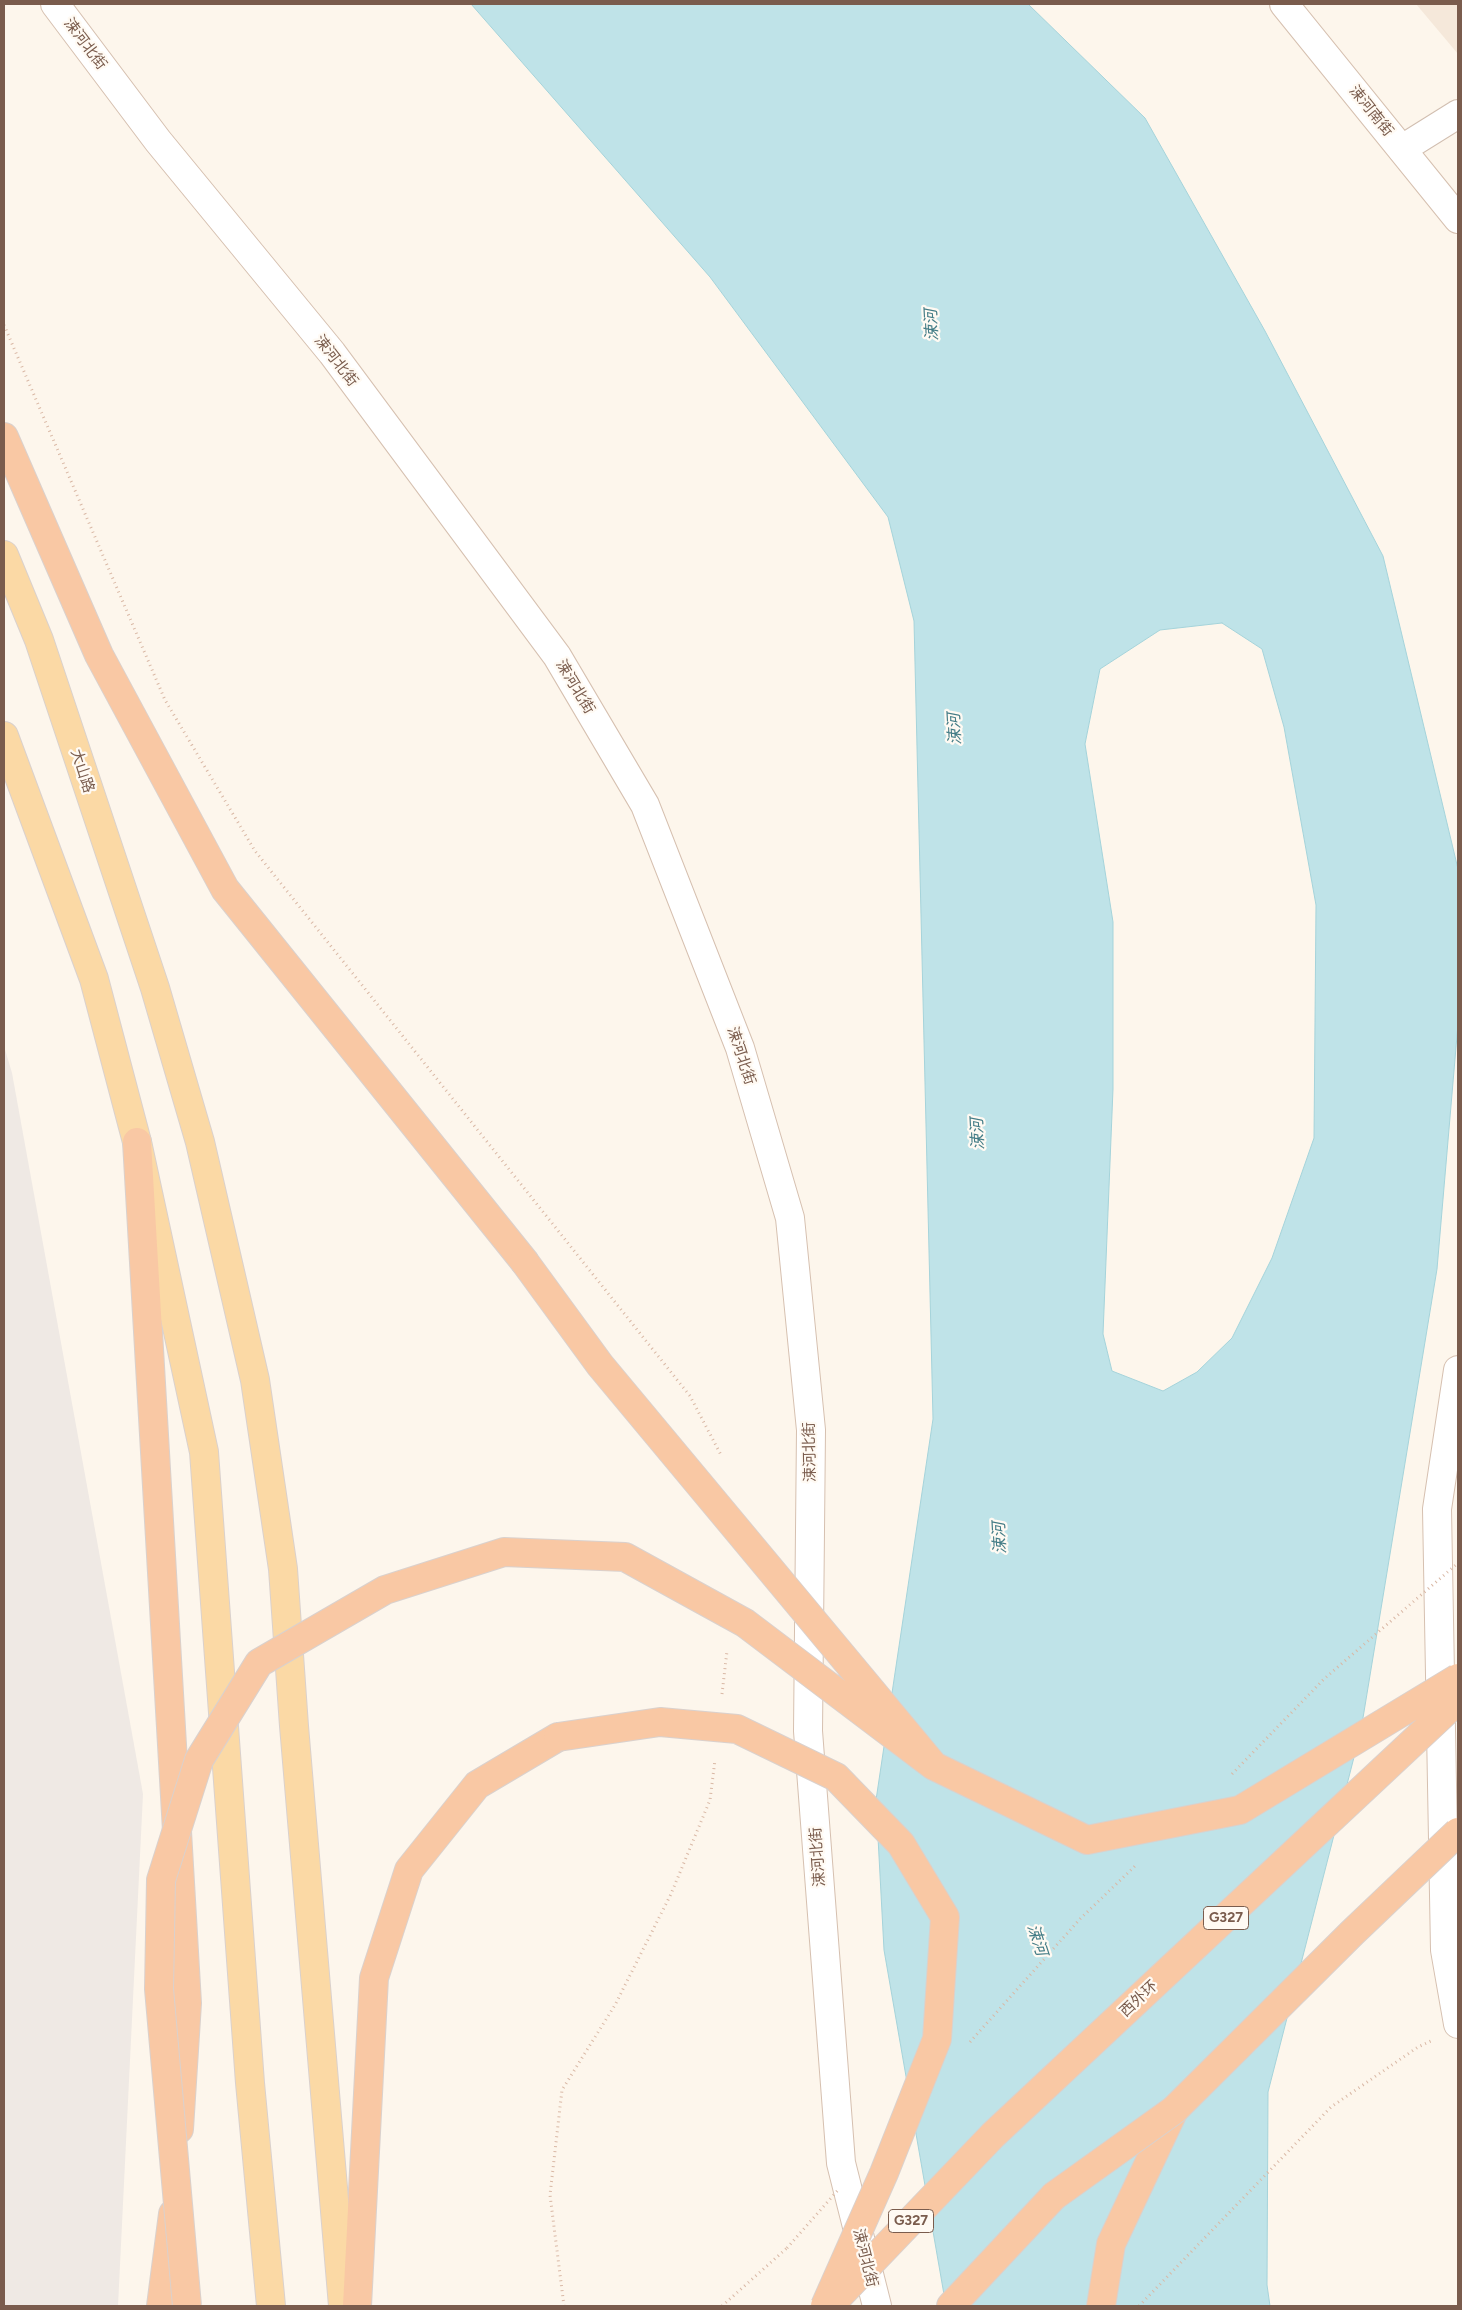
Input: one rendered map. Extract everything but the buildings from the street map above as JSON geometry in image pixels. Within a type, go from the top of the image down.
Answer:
[{"type":"highway","points":[[4,437],[99,655],[225,889],[524,1261],[600,1365],[934,1766]]},
{"type":"highway","points":[[137,1142],[187,2003],[175,2197],[161,2306]]},
{"type":"highway","points":[[187,2306],[159,1989],[161,1880],[199,1760],[259,1663],[385,1590],[504,1552],[626,1557],[745,1623],[934,1766],[1086,1840],[1240,1810],[1458,1678]]},
{"type":"highway","name":"西外环","points":[[829,2306],[993,2135],[1458,1700]]},
{"type":"highway","points":[[357,2306],[374,1978],[408,1870],[477,1785],[558,1737],[660,1722],[737,1729],[836,1777],[901,1844],[945,1917],[937,2039],[884,2173],[825,2306]]},
{"type":"highway","points":[[951,2306],[1054,2196],[1174,2110],[1352,1933],[1458,1832]]},
{"type":"highway","points":[[1352,1933],[1458,1856]]},
{"type":"highway","points":[[1101,2306],[1111,2244],[1174,2110]]},
{"type":"main road","name":"涑河北街","points":[[55,4],[158,141],[332,354],[557,656],[645,805],[740,1048],[790,1218],[811,1430],[808,1731],[841,2163],[877,2306]]},
{"type":"main road","name":"涑河南街","points":[[1284,4],[1458,219]]},
{"type":"main road","points":[[1402,149],[1458,114]]},
{"type":"main road","name":"大山路","points":[[4,555],[39,640],[155,988],[200,1142],[256,1380],[283,1569],[298,1776],[343,2306]]},
{"type":"main road","points":[[4,736],[94,979],[137,1142],[204,1452],[250,2083],[271,2306]]},
{"type":"main road","points":[[1458,1370],[1437,1509],[1445,1950],[1458,2024]]},
{"type":"path","points":[[4,325],[165,700],[255,851],[690,1396],[723,1460]]},
{"type":"path","points":[[1229,1777],[1324,1679],[1458,1563]]},
{"type":"path","points":[[722,1702],[727,1643]]},
{"type":"path","points":[[564,2306],[550,2195],[562,2090],[615,2006],[671,1894],[710,1800],[716,1751]]},
{"type":"path","points":[[969,2043],[1080,1919],[1137,1865]]},
{"type":"path","points":[[1139,2306],[1331,2107],[1418,2047],[1434,2039]]},
{"type":"path","points":[[722,2306],[787,2248],[839,2190]]},
{"type":"shaded area","points":[[1416,4],[1458,4],[1458,54]]},
{"type":"shaded area","points":[[4,1046],[12,1073],[143,1794],[118,2306],[4,2306]]},
{"type":"water","name":"涑河","points":[[471,4],[1028,4],[1145,118],[1265,331],[1383,556],[1458,869],[1458,1024],[1437,1269],[1361,1730],[1268,2092],[1267,2285],[1270,2306],[946,2306],[884,1950],[876,1800],[933,1419],[914,621],[888,517],[710,277]],"holes":[[[1222,623],[1262,649],[1284,727],[1316,905],[1314,1138],[1272,1258],[1232,1338],[1197,1372],[1163,1391],[1112,1371],[1103,1334],[1113,1089],[1113,922],[1085,744],[1100,669],[1160,630]]]}]
